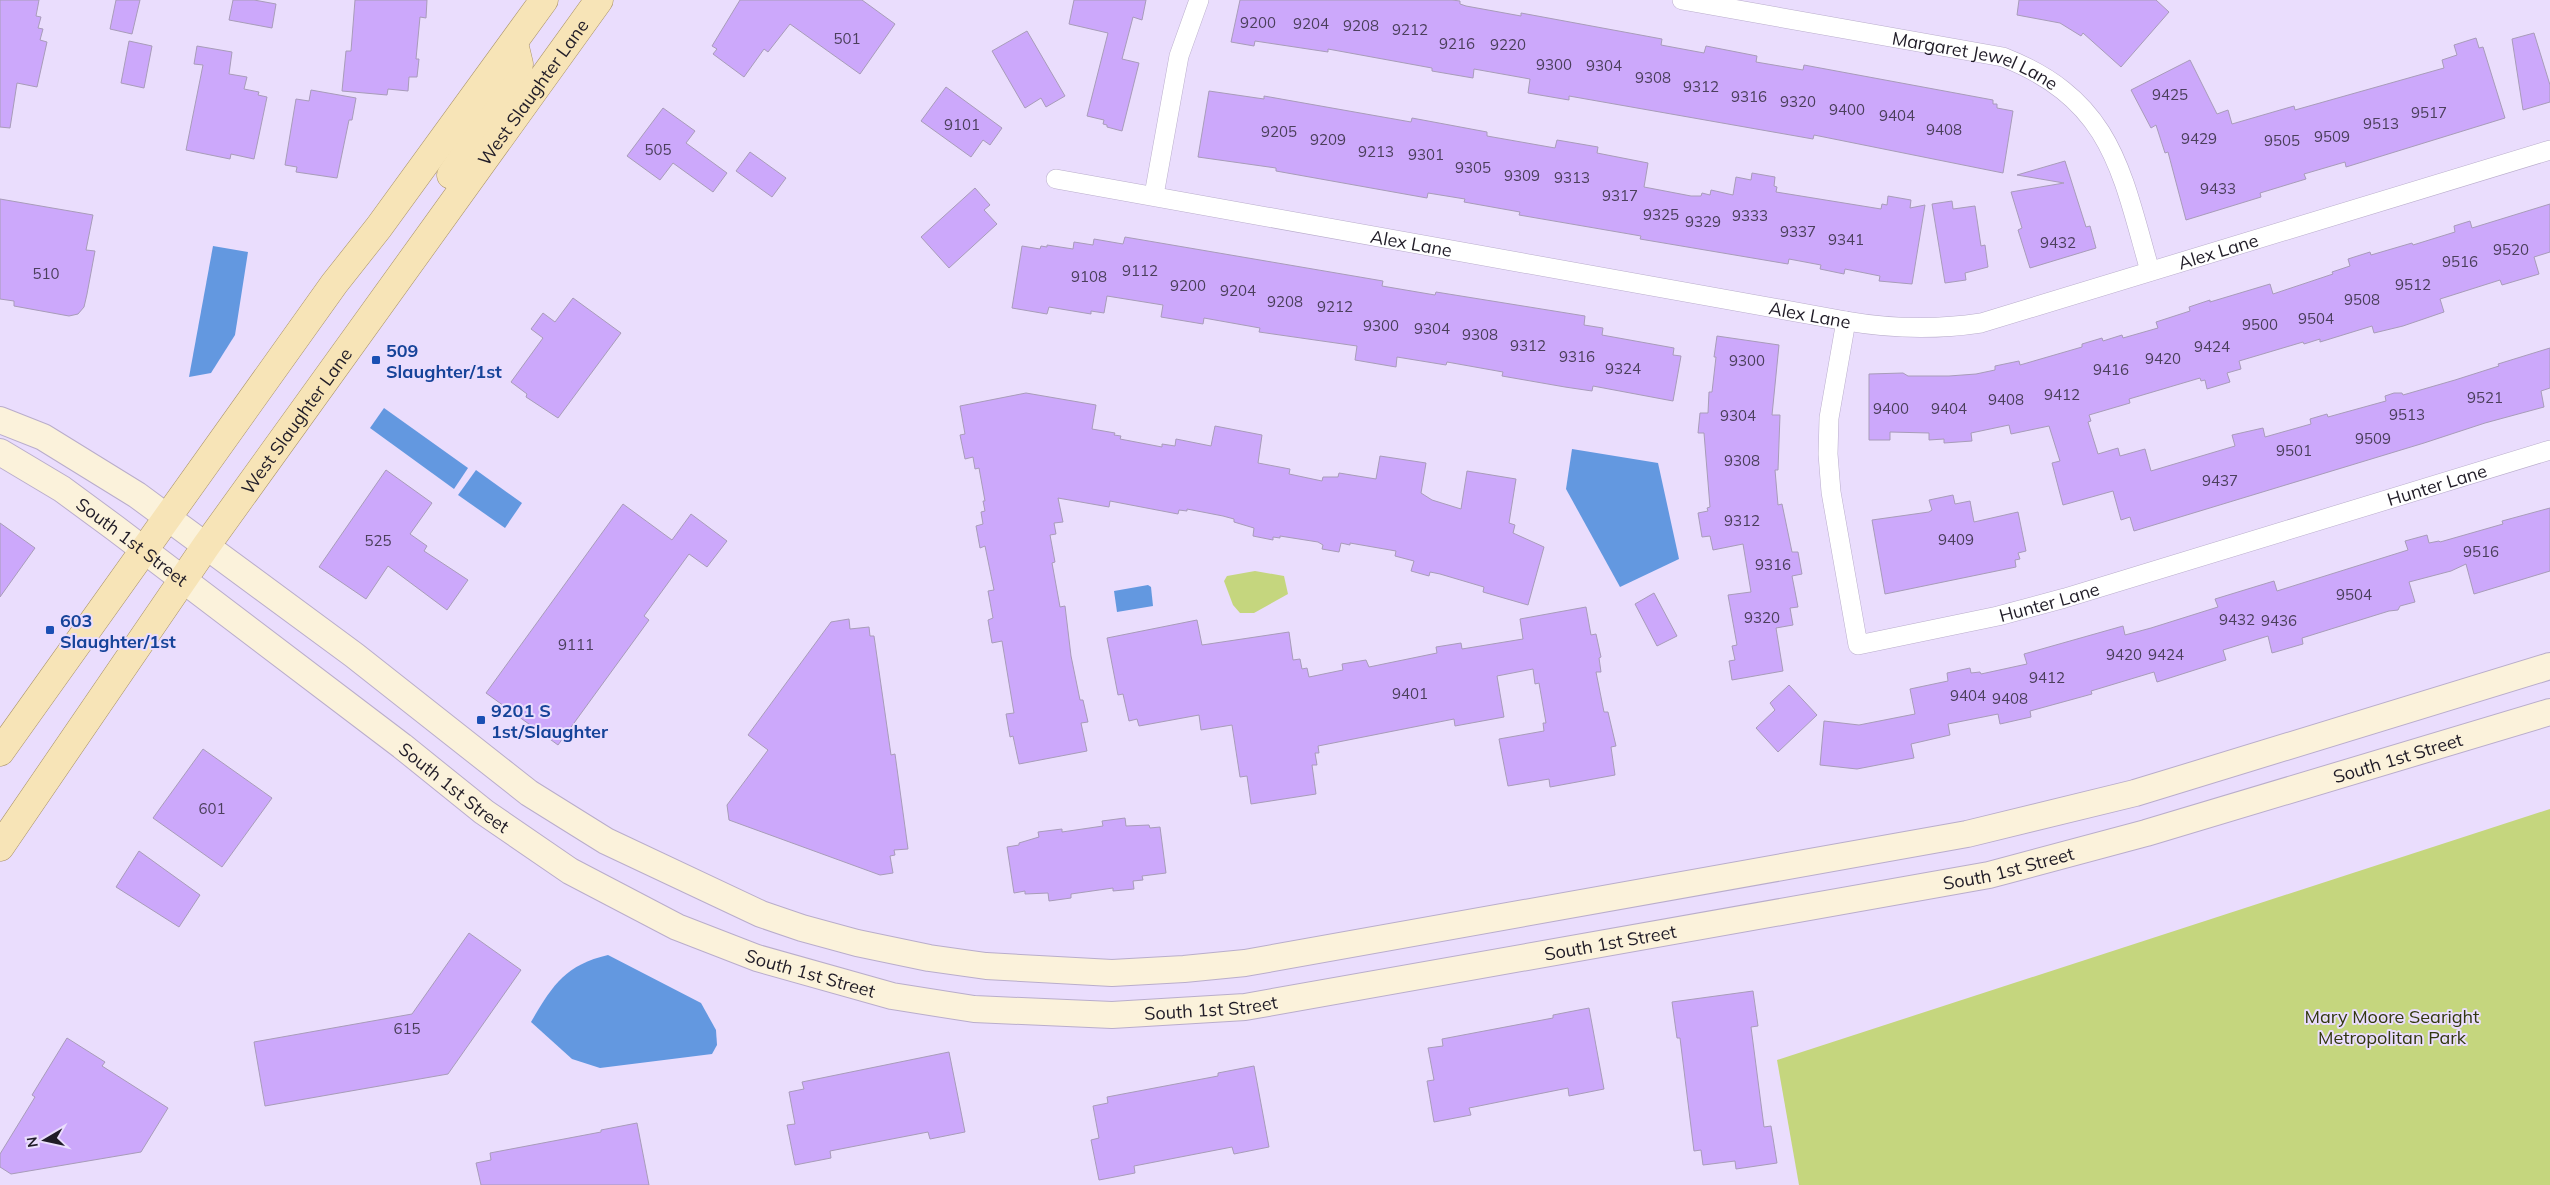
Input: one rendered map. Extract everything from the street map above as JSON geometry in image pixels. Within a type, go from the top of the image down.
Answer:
[{"type":"main road","points":[[0,752],[334,284],[379,227],[544,0]]},
{"type":"main road","name":"West Slaughter Lane","points":[[0,847],[206,546],[600,0]]},
{"type":"main road","points":[[418,252],[409,243],[410,233],[516,79],[519,64],[514,42]]},
{"type":"main road","name":"South 1st Street","points":[[0,420],[43,438],[137,495],[354,655],[529,793],[606,841],[762,914],[802,928],[857,943],[929,958],[986,966],[1112,973],[1245,963],[1968,834],[2135,792],[2550,666]]},
{"type":"main road","name":"South 1st Street","points":[[0,452],[62,489],[402,746],[484,812],[570,871],[676,927],[757,958],[825,979],[892,996],[974,1009],[1112,1015],[1245,1006],[1989,875],[2146,833],[2550,712]]},
{"type":"main road","points":[[2135,792],[2146,833]]},
{"type":"main road","points":[[570,871],[606,841]]},
{"type":"main road","points":[[1657,890],[1664,932]]},
{"type":"main road","points":[[1112,973],[1112,1015]]},
{"type":"street","points":[[1154,195],[1179,56],[1199,0]]},
{"type":"street","name":"Margaret Jewel Lane","points":[[1682,0],[2003,57],[2028,67],[2049,79],[2088,112],[2116,158],[2150,271]]},
{"type":"street","name":"Alex Lane","points":[[1056,179],[1154,195],[1846,321],[1892,328],[1923,329],[1981,323],[2550,150]]},
{"type":"street","name":"Hunter Lane","points":[[1846,321],[1829,418],[1828,454],[1831,492],[1858,646],[1998,616],[2065,598],[2550,450]]},
{"type":"green space","points":[[1255,571],[1284,576],[1288,594],[1254,613],[1240,613],[1233,605],[1224,581],[1227,576]]},
{"type":"green space","name":"Mary Moore Searight Metropolitan Park","points":[[2550,809],[2550,1185],[1799,1185],[1777,1060]]},
{"type":"water","points":[[213,246],[248,252],[235,335],[211,373],[189,377]]},
{"type":"water","points":[[384,408],[468,468],[454,489],[370,428]]},
{"type":"water","points":[[1572,449],[1658,463],[1679,559],[1620,587],[1566,489]]},
{"type":"water","points":[[476,470],[522,503],[505,528],[458,495]]},
{"type":"water","points":[[1148,585],[1151,587],[1153,606],[1117,612],[1114,591]]},
{"type":"water","points":[[608,955],[701,1003],[716,1030],[717,1045],[712,1054],[600,1068],[572,1059],[531,1022],[553,988],[570,971],[593,959]]},
{"type":"building","points":[[0,0],[39,0],[36,16],[41,17],[38,28],[43,29],[40,40],[47,42],[37,87],[17,83],[10,128],[0,127]]},
{"type":"building","points":[[116,0],[140,0],[132,34],[110,29]]},
{"type":"building","points":[[233,0],[254,0],[276,4],[272,28],[229,20]]},
{"type":"building","points":[[355,0],[427,0],[426,18],[420,17],[416,59],[419,59],[417,77],[409,77],[408,91],[388,89],[387,95],[342,91],[346,51],[351,51]]},
{"type":"building","points":[[740,0],[862,0],[895,24],[860,74],[790,24],[768,52],[764,49],[744,77],[713,54],[717,49],[712,46]]},
{"type":"building","points":[[1074,0],[1146,0],[1142,20],[1133,17],[1122,59],[1139,63],[1122,131],[1107,127],[1107,125],[1103,124],[1104,120],[1087,116],[1108,33],[1069,24]]},
{"type":"building","points":[[1240,0],[1460,1],[1460,4],[1466,6],[1521,16],[1521,13],[1662,39],[1661,45],[1704,53],[1706,46],[1757,56],[1756,62],[1803,70],[1804,65],[1993,100],[1993,104],[1997,104],[1997,108],[2013,111],[2003,173],[1814,135],[1813,139],[1569,96],[1569,100],[1528,93],[1530,79],[1474,69],[1473,78],[1432,71],[1432,68],[1328,49],[1328,52],[1255,41],[1254,46],[1231,42]]},
{"type":"building","points":[[2019,0],[2156,0],[2169,12],[2121,67],[2083,33],[2081,36],[2060,23],[2017,15]]},
{"type":"building","points":[[1027,31],[1065,96],[1046,107],[1041,98],[1025,108],[992,51]]},
{"type":"building","points":[[2534,33],[2550,85],[2550,102],[2523,110],[2512,39]]},
{"type":"building","points":[[2476,38],[2479,48],[2483,47],[2505,118],[2346,167],[2345,162],[2304,174],[2306,179],[2260,193],[2261,197],[2186,220],[2168,152],[2165,153],[2156,125],[2151,128],[2131,90],[2190,60],[2217,114],[2228,110],[2232,124],[2294,106],[2295,110],[2444,68],[2442,60],[2457,55],[2454,45]]},
{"type":"building","points":[[129,41],[152,46],[144,88],[121,83]]},
{"type":"building","points":[[197,46],[232,52],[229,74],[247,77],[244,89],[259,92],[258,95],[267,97],[254,159],[231,154],[230,159],[186,150],[203,65],[194,64]]},
{"type":"building","points":[[946,87],[1002,128],[990,145],[983,140],[971,157],[921,121]]},
{"type":"building","points":[[311,90],[356,98],[352,120],[349,120],[337,178],[296,172],[297,167],[285,165],[296,99],[309,101]]},
{"type":"building","points":[[1209,91],[1264,99],[1264,96],[1411,122],[1412,118],[1487,132],[1487,136],[1555,148],[1557,140],[1598,147],[1597,153],[1648,163],[1644,187],[1691,196],[1701,196],[1702,193],[1710,195],[1711,190],[1733,195],[1736,177],[1751,180],[1752,173],[1775,177],[1774,186],[1777,187],[1776,192],[1881,209],[1882,204],[1887,205],[1888,196],[1911,200],[1910,208],[1925,205],[1912,284],[1879,281],[1880,276],[1845,269],[1844,274],[1820,269],[1821,265],[1789,259],[1788,264],[1640,239],[1641,236],[1519,215],[1520,212],[1464,202],[1465,199],[1428,193],[1427,198],[1276,171],[1276,168],[1198,157]]},
{"type":"building","points":[[663,108],[695,131],[686,143],[727,173],[713,192],[673,163],[660,180],[627,156]]},
{"type":"building","points":[[750,152],[786,178],[772,197],[736,171]]},
{"type":"building","points":[[2065,161],[2086,227],[2090,226],[2096,248],[2030,268],[2018,230],[2022,228],[2011,192],[2064,183],[2017,175]]},
{"type":"building","points":[[975,188],[990,205],[984,210],[997,224],[949,268],[921,237]]},
{"type":"building","points":[[0,199],[93,215],[86,250],[95,251],[84,307],[78,314],[69,316],[14,306],[14,301],[0,299]]},
{"type":"building","points":[[1952,201],[1953,209],[1975,206],[1981,246],[1985,245],[1988,267],[1965,273],[1966,280],[1945,283],[1932,204]]},
{"type":"building","points":[[2550,204],[2550,252],[2534,257],[2539,274],[2502,285],[2500,280],[2440,299],[2444,312],[2403,326],[2374,333],[2372,326],[2320,342],[2320,339],[2304,344],[2303,342],[2239,361],[2241,369],[2227,373],[2230,382],[2207,389],[2205,380],[2201,381],[2200,378],[2129,399],[2130,403],[2089,415],[2091,421],[2088,422],[2098,454],[2118,448],[2120,456],[2145,449],[2151,471],[2235,446],[2232,435],[2263,428],[2265,437],[2311,424],[2310,419],[2327,414],[2328,417],[2386,401],[2385,396],[2394,393],[2402,393],[2403,395],[2455,380],[2550,348],[2550,388],[2541,391],[2544,407],[2485,423],[2134,531],[2130,517],[2121,520],[2113,491],[2063,505],[2052,463],[2060,461],[2049,426],[2011,434],[2009,425],[1971,433],[1972,441],[1944,443],[1944,439],[1929,440],[1929,433],[1890,432],[1890,440],[1869,440],[1869,374],[1903,373],[1908,376],[1949,376],[1976,374],[1995,370],[1995,366],[2019,361],[2020,365],[2082,347],[2082,344],[2102,338],[2103,341],[2122,335],[2123,338],[2158,328],[2156,322],[2190,311],[2189,307],[2210,300],[2210,302],[2270,284],[2273,294],[2333,274],[2332,272],[2350,266],[2348,259],[2370,252],[2371,255],[2412,243],[2413,245],[2455,232],[2454,226],[2470,221],[2472,228]]},
{"type":"building","points":[[1125,237],[1383,281],[1382,286],[1435,295],[1436,292],[1585,316],[1584,325],[1603,328],[1602,335],[1674,348],[1673,355],[1681,356],[1673,401],[1593,386],[1592,391],[1565,387],[1502,376],[1503,372],[1447,362],[1446,365],[1397,357],[1396,367],[1355,360],[1357,346],[1259,332],[1260,328],[1204,318],[1203,324],[1161,317],[1163,305],[1107,296],[1104,313],[1091,311],[1091,314],[1049,307],[1047,314],[1012,308],[1022,246],[1040,249],[1041,246],[1047,247],[1047,245],[1073,249],[1074,242],[1093,245],[1094,239],[1123,244]]},
{"type":"building","points":[[573,298],[621,333],[558,418],[526,397],[527,394],[511,382],[543,338],[531,329],[543,313],[555,322]]},
{"type":"building","points":[[1717,336],[1779,345],[1772,415],[1780,415],[1778,470],[1775,470],[1778,505],[1782,504],[1792,552],[1798,552],[1802,574],[1792,576],[1798,607],[1790,608],[1793,625],[1776,628],[1783,671],[1732,680],[1729,661],[1735,660],[1732,646],[1737,645],[1728,595],[1751,592],[1743,544],[1713,550],[1710,536],[1702,537],[1698,513],[1708,511],[1707,508],[1710,507],[1704,433],[1698,433],[1700,413],[1708,413],[1709,392],[1712,392]]},
{"type":"building","points":[[1026,393],[1096,405],[1092,429],[1115,433],[1114,435],[1121,436],[1120,439],[1162,447],[1162,444],[1175,446],[1176,439],[1211,446],[1215,426],[1262,435],[1258,463],[1290,469],[1289,474],[1322,481],[1323,477],[1338,477],[1339,473],[1376,479],[1380,456],[1426,463],[1421,493],[1432,500],[1461,509],[1467,471],[1516,479],[1509,523],[1515,525],[1513,533],[1544,547],[1528,605],[1483,592],[1484,587],[1440,574],[1430,572],[1429,576],[1411,571],[1414,561],[1395,556],[1396,551],[1341,543],[1339,552],[1322,549],[1323,545],[1318,542],[1280,536],[1280,538],[1273,537],[1273,540],[1253,536],[1254,528],[1234,522],[1234,519],[1187,509],[1187,511],[1179,510],[1178,514],[1110,501],[1109,507],[1058,498],[1063,522],[1054,523],[1056,534],[1050,535],[1055,562],[1052,563],[1060,607],[1065,606],[1071,656],[1080,700],[1083,700],[1088,722],[1081,723],[1087,751],[1019,764],[1013,736],[1010,737],[1006,714],[1014,713],[1002,641],[992,643],[988,620],[993,618],[988,591],[994,590],[985,546],[980,548],[976,526],[983,524],[981,512],[985,511],[983,501],[985,501],[979,468],[975,469],[973,457],[965,459],[960,435],[965,434],[960,406]]},
{"type":"building","points":[[386,470],[432,503],[410,534],[427,546],[424,551],[468,580],[447,610],[388,566],[366,599],[319,567]]},
{"type":"building","points":[[1953,495],[1955,504],[1970,501],[1974,522],[2018,512],[2026,551],[2018,553],[2020,559],[2015,560],[2016,567],[1885,594],[1872,520],[1929,512],[1932,510],[1929,500]]},
{"type":"building","points":[[623,504],[672,540],[691,514],[727,541],[707,567],[689,554],[644,616],[649,620],[558,745],[486,693]]},
{"type":"building","points":[[2550,508],[2550,571],[2474,594],[2466,564],[2451,571],[2409,582],[2415,602],[2400,606],[2398,610],[2389,611],[2302,638],[2303,644],[2272,653],[2268,636],[2223,650],[2226,660],[2157,682],[2154,672],[2091,691],[2092,694],[2030,711],[2031,717],[2000,724],[1998,714],[1948,724],[1950,735],[1911,744],[1914,758],[1857,769],[1820,765],[1824,721],[1859,725],[1915,714],[1910,689],[1948,681],[1947,673],[1970,668],[1971,673],[1980,672],[1981,674],[2027,664],[2024,654],[2123,626],[2125,635],[2151,628],[2218,607],[2215,599],[2274,581],[2277,591],[2408,550],[2405,541],[2427,535],[2429,543],[2440,542],[2503,524],[2502,521]]},
{"type":"building","points":[[0,523],[35,548],[0,597]]},
{"type":"building","points":[[1654,593],[1677,636],[1657,646],[1635,604]]},
{"type":"building","points":[[1586,607],[1591,635],[1596,634],[1601,657],[1599,658],[1601,672],[1596,672],[1604,712],[1608,712],[1616,746],[1611,747],[1615,775],[1550,787],[1549,779],[1508,786],[1499,739],[1544,731],[1543,723],[1546,723],[1539,683],[1535,684],[1533,669],[1497,676],[1504,717],[1455,726],[1454,719],[1318,746],[1319,753],[1315,753],[1317,765],[1312,765],[1316,794],[1251,804],[1247,776],[1240,777],[1232,725],[1201,730],[1199,715],[1139,726],[1137,719],[1129,721],[1123,694],[1118,695],[1107,638],[1197,620],[1202,645],[1289,632],[1293,660],[1300,659],[1302,669],[1307,668],[1309,677],[1343,670],[1342,664],[1366,660],[1369,667],[1437,653],[1436,647],[1461,643],[1462,649],[1523,639],[1520,619]]},
{"type":"building","points":[[849,619],[850,629],[869,627],[870,636],[874,636],[891,755],[895,754],[908,849],[894,850],[895,855],[890,856],[893,873],[880,875],[729,820],[727,805],[768,750],[748,735],[831,622]]},
{"type":"building","points":[[1789,685],[1817,715],[1778,752],[1756,728],[1775,710],[1770,703]]},
{"type":"building","points":[[203,749],[272,798],[222,867],[153,818]]},
{"type":"building","points":[[1125,818],[1126,826],[1149,825],[1150,828],[1160,827],[1166,873],[1142,876],[1143,880],[1133,881],[1134,889],[1113,891],[1113,888],[1071,894],[1071,898],[1049,901],[1048,893],[1025,894],[1025,891],[1014,893],[1007,847],[1019,845],[1019,843],[1039,837],[1038,832],[1062,829],[1062,832],[1103,826],[1102,821]]},
{"type":"building","points":[[139,851],[200,895],[179,927],[116,887]]},
{"type":"building","points":[[469,933],[521,970],[448,1074],[265,1106],[254,1042],[412,1014]]},
{"type":"building","points":[[1753,991],[1758,1026],[1751,1027],[1764,1127],[1771,1126],[1777,1163],[1736,1169],[1735,1161],[1703,1165],[1701,1150],[1694,1151],[1680,1038],[1677,1038],[1672,1002]]},
{"type":"building","points":[[1589,1008],[1604,1089],[1569,1096],[1568,1088],[1469,1108],[1471,1115],[1434,1122],[1427,1081],[1434,1080],[1428,1048],[1443,1046],[1442,1039],[1553,1018],[1553,1015]]},
{"type":"building","points":[[67,1038],[105,1062],[102,1066],[168,1108],[141,1152],[11,1174],[0,1167],[0,1154],[35,1097],[32,1095]]},
{"type":"building","points":[[949,1052],[965,1132],[930,1139],[928,1132],[830,1151],[831,1158],[795,1165],[787,1125],[795,1124],[789,1092],[804,1089],[802,1082]]},
{"type":"building","points":[[1254,1066],[1269,1147],[1234,1154],[1232,1147],[1134,1166],[1135,1173],[1099,1180],[1091,1140],[1099,1138],[1093,1106],[1108,1103],[1107,1097],[1218,1076],[1218,1073]]},
{"type":"building","points":[[637,1123],[649,1185],[481,1185],[476,1163],[491,1160],[490,1153],[601,1132],[601,1130]]},
{"type":"place","name":"509 Slaughter/1st","points":[[376,360]]},
{"type":"place","name":"603 Slaughter/1st","points":[[50,630]]},
{"type":"place","name":"9201 S 1st/Slaughter","points":[[481,720]]}]
